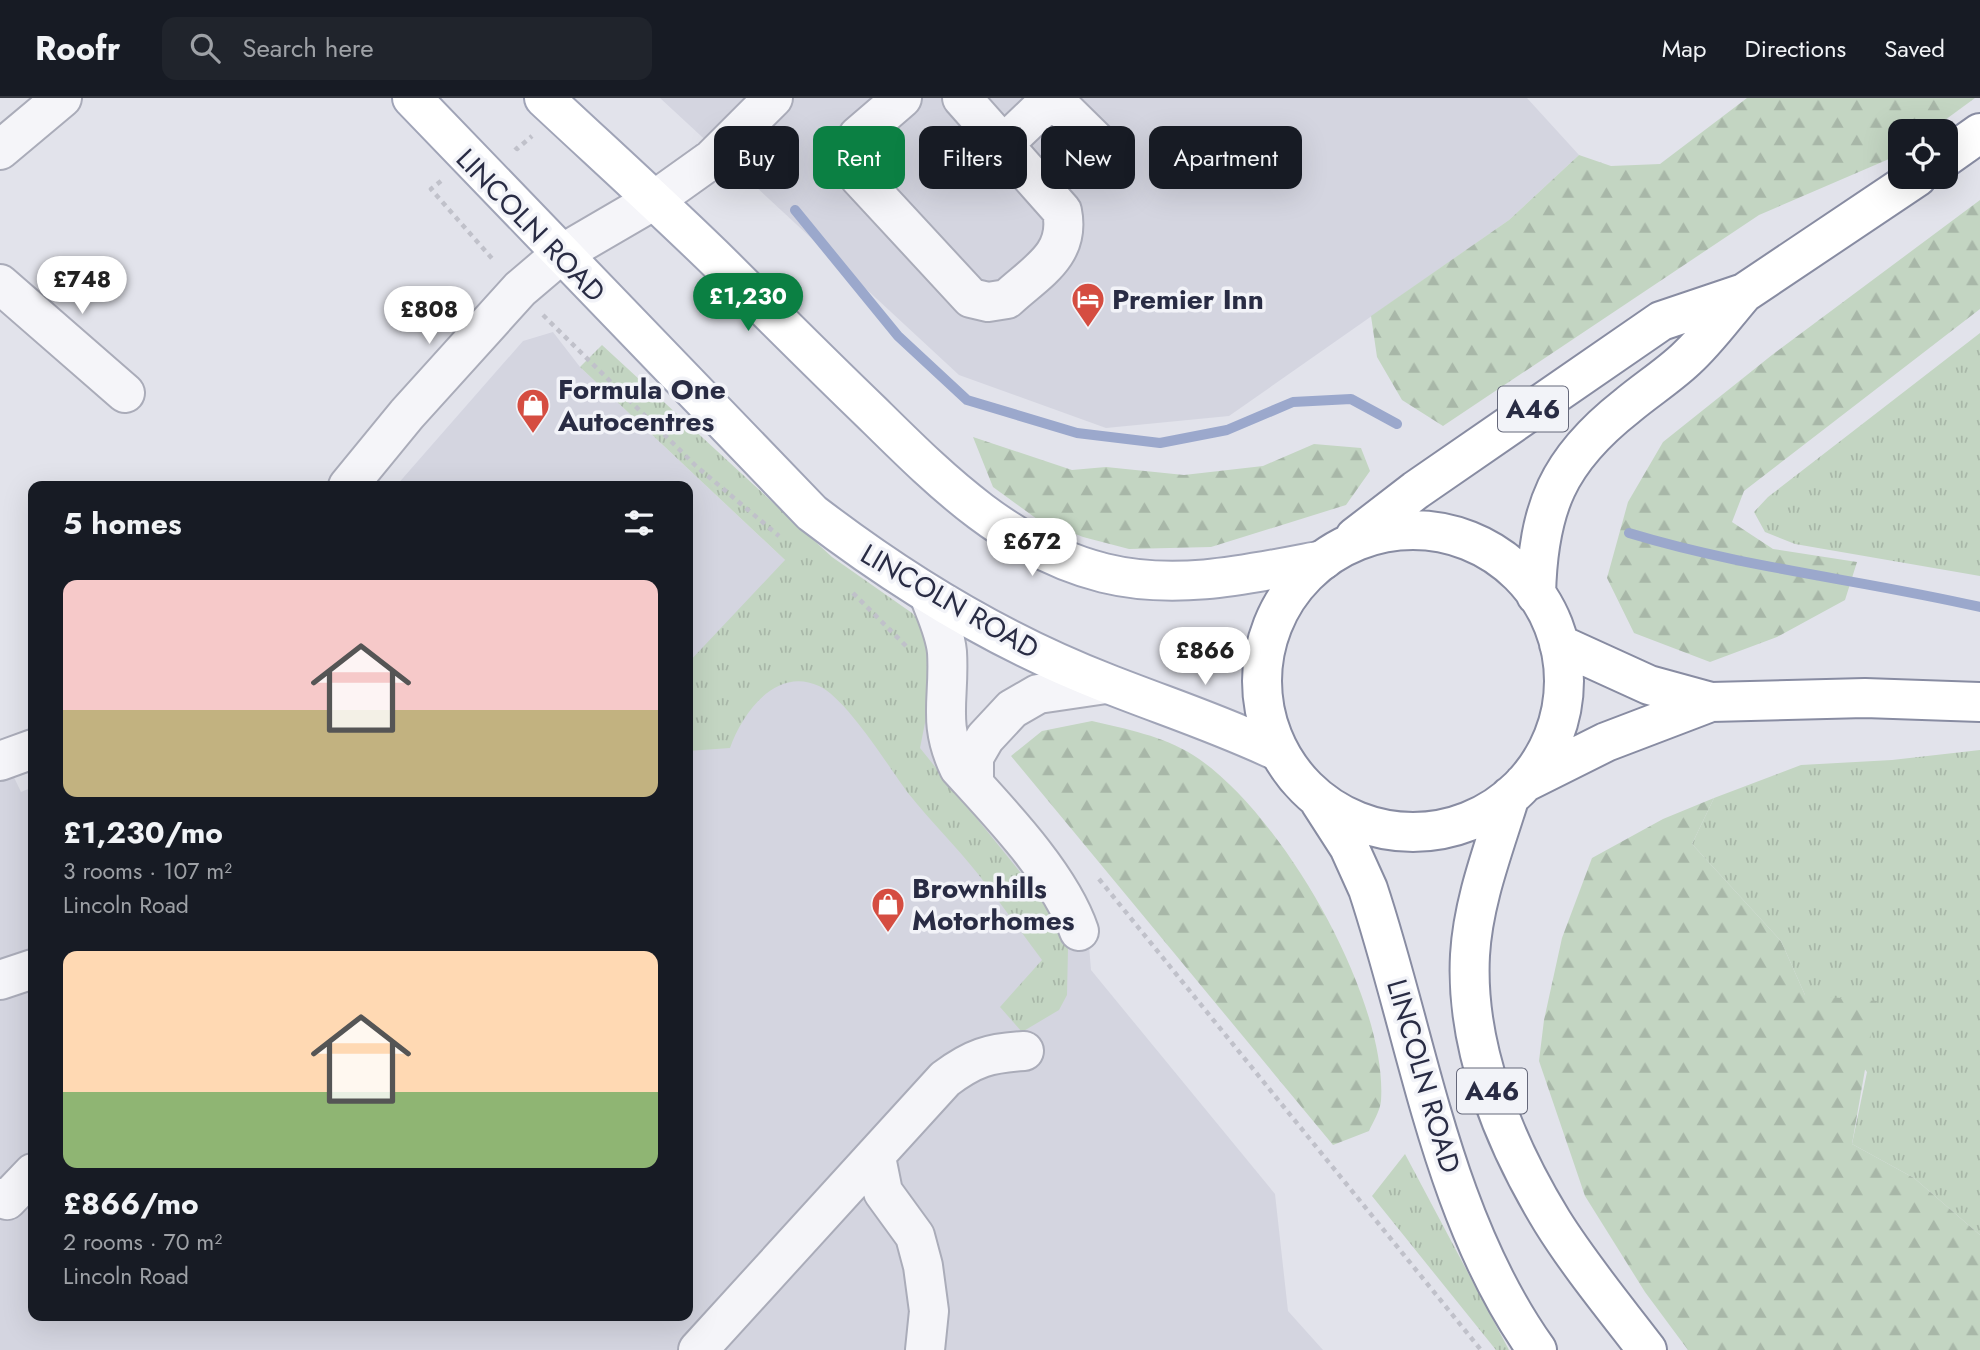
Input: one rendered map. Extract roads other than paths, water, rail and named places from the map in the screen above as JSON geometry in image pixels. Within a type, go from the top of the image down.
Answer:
[{"type":"main road","name":"LINCOLN ROAD","points":[[412,98],[812,513],[870,558],[929,595],[1032,651],[1106,684],[1225,726],[1279,752]]},
{"type":"main road","points":[[544,98],[656,200],[926,466],[982,515],[1028,544],[1103,573],[1155,581],[1188,582],[1330,556]]},
{"type":"main road","points":[[1958,149],[1980,134]]},
{"type":"main road","name":"A46","points":[[1330,556],[1416,490],[1661,321],[1744,293],[1899,189]]},
{"type":"main road","name":"A46","points":[[1536,595],[1537,551],[1546,510],[1580,446],[1687,359],[1744,293]]},
{"type":"main road","points":[[1517,789],[1545,753],[1559,718],[1563,681],[1559,644],[1550,619],[1536,595],[1509,565],[1484,548],[1455,536],[1416,530],[1375,535],[1330,556],[1308,573],[1284,603],[1264,657],[1263,696],[1266,715],[1279,752],[1303,785],[1318,799],[1364,824],[1415,832],[1466,823],[1517,789],[1606,742],[1711,702]]},
{"type":"main road","points":[[1559,644],[1648,685],[1711,702],[1865,698],[1980,702]]},
{"type":"main road","name":"A46","points":[[1517,789],[1480,893],[1470,955],[1472,1012],[1479,1046],[1521,1168],[1554,1224],[1647,1350]]},
{"type":"main road","name":"LINCOLN ROAD","points":[[1318,799],[1349,847],[1368,889],[1447,1161],[1471,1226],[1499,1286],[1538,1350]]},
{"type":"street","points":[[0,149],[62,98]]},
{"type":"street","points":[[352,481],[407,414],[520,289],[561,255],[656,200],[712,159],[773,98]]},
{"type":"street","points":[[902,98],[858,136],[850,151],[859,177],[971,298],[988,302],[1007,299],[1059,250],[1064,239],[1062,211],[1027,170]]},
{"type":"street","points":[[962,98],[988,126]]},
{"type":"street","points":[[1022,126],[1052,98],[1080,126]]},
{"type":"street","points":[[0,284],[125,393]]},
{"type":"street","points":[[929,595],[947,650],[947,740],[959,768],[1057,884],[1072,909],[1079,931]]},
{"type":"street","points":[[974,784],[974,757],[985,738],[1012,709],[1038,694],[1106,684]]},
{"type":"street","points":[[0,761],[28,751]]},
{"type":"street","points":[[0,980],[28,971]]},
{"type":"street","points":[[698,1350],[945,1079],[969,1060],[998,1052],[1024,1051]]},
{"type":"street","points":[[876,1157],[883,1192],[915,1236],[923,1266],[929,1311],[925,1350]]},
{"type":"street","points":[[0,1198],[7,1200],[28,1178]]},
{"type":"waterway","points":[[795,210],[898,336],[967,400],[1077,433],[1160,443],[1227,430],[1293,402],[1351,399],[1397,424]]},
{"type":"waterway","points":[[1629,533],[1716,556],[1980,607]]},
{"type":"place","name":"Premier Inn","points":[[1088,329]]},
{"type":"place","name":"Formula One Autocentres","points":[[533,435]]},
{"type":"place","name":"Brownhills Motorhomes","points":[[888,934]]}]
